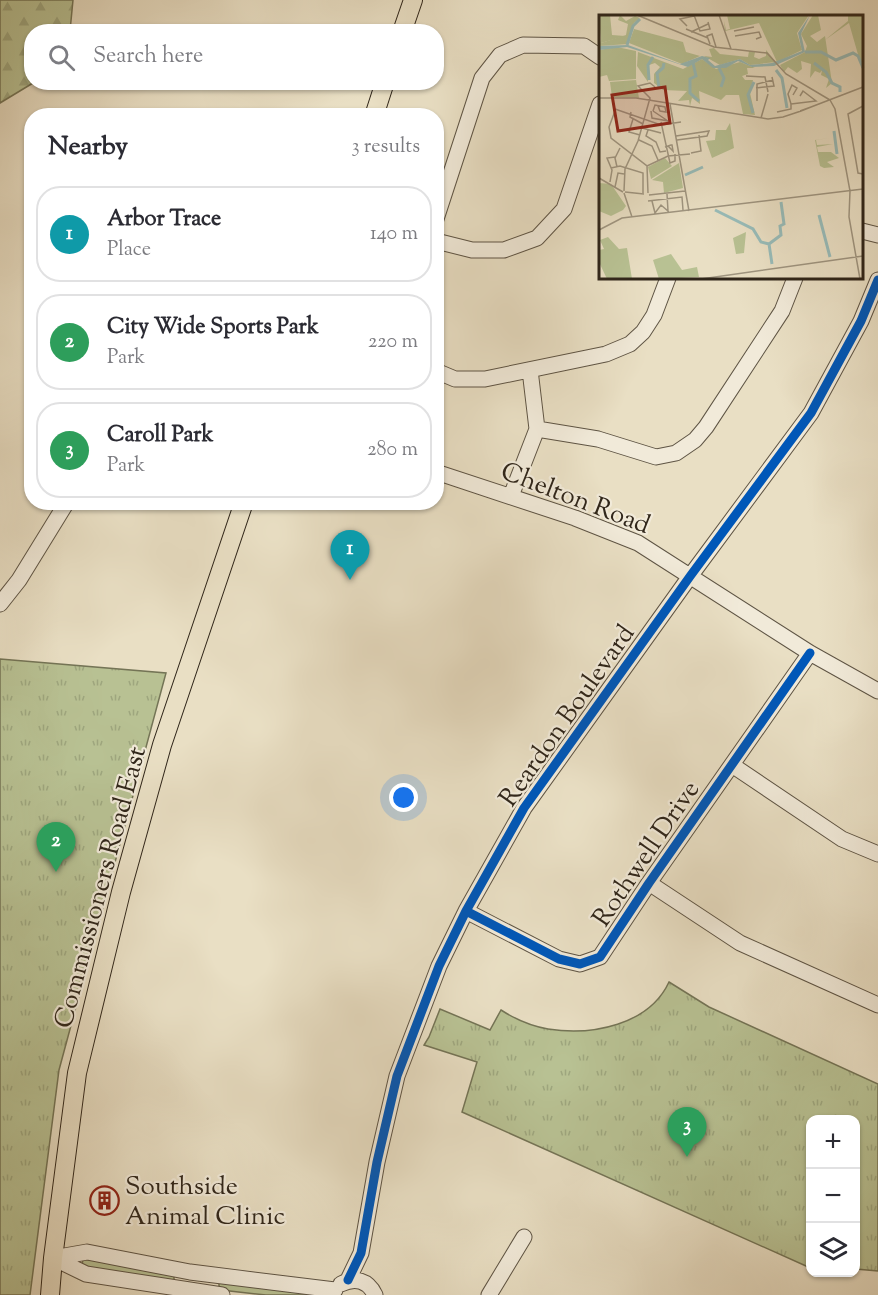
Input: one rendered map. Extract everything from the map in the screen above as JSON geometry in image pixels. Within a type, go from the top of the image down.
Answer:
[{"type":"main road","points":[[405,24],[413,0]]},
{"type":"main road","points":[[377,108],[382,90]]},
{"type":"main road","name":"Commissioners Road East","points":[[50,1295],[77,1073],[118,904],[162,745],[241,510]]},
{"type":"street","points":[[444,194],[482,78],[500,55],[523,45],[584,46],[599,56]]},
{"type":"street","points":[[444,243],[471,250],[504,250],[537,238],[564,209],[599,107]]},
{"type":"street","points":[[863,231],[878,235]]},
{"type":"street","points":[[444,374],[455,379],[485,379],[606,354],[630,344],[643,332],[654,315],[668,279]]},
{"type":"street","points":[[537,429],[598,439],[656,457],[676,453],[695,440],[706,427],[782,311],[795,279]]},
{"type":"street","name":"Reardon Boulevard","points":[[348,1280],[361,1253],[377,1162],[397,1077],[440,966],[466,911],[524,808],[691,575],[811,413],[861,321],[878,280]]},
{"type":"street","points":[[511,496],[537,429],[530,370]]},
{"type":"street","name":"Chelton Road","points":[[444,475],[511,496],[638,543],[810,653],[878,691]]},
{"type":"street","points":[[0,604],[19,580],[61,510]]},
{"type":"street","name":"Rothwell Drive","points":[[466,911],[559,959],[580,964],[600,957],[810,653]]},
{"type":"street","points":[[732,765],[842,839],[878,854]]},
{"type":"street","points":[[649,883],[740,943],[878,1005]]},
{"type":"street","points":[[489,1295],[524,1237]]},
{"type":"street","points":[[53,1258],[87,1252],[190,1272],[334,1293],[340,1284],[348,1280],[354,1280],[370,1289]]},
{"type":"street","name":"Reardon Boulevard","points":[[361,1253],[370,1289]]},
{"type":"street","points":[[53,1258],[86,1274],[222,1295]]},
{"type":"green space","points":[[0,0],[73,0],[71,24],[24,24],[24,88],[0,103]]},
{"type":"green space","points":[[0,659],[166,673],[59,1070],[30,1295],[0,1295]]},
{"type":"green space","points":[[669,982],[709,1007],[878,1084],[878,1271],[860,1269],[860,1115],[806,1115],[806,1266],[462,1112],[477,1062],[424,1045],[440,1009],[490,1030],[501,1010],[523,1022],[542,1028],[583,1031],[600,1029],[634,1018],[660,997]]},
{"type":"green space","points":[[86,1259],[174,1276],[174,1280],[86,1267],[82,1264]]},
{"type":"green space","points":[[219,1282],[328,1295],[266,1295],[221,1290]]},
{"type":"cycle path","points":[[348,1280],[361,1253],[377,1162],[397,1076],[439,966],[466,911],[524,808],[691,575],[811,413],[861,321],[878,280]]},
{"type":"cycle path","points":[[466,911],[559,959],[580,964],[600,957],[810,653]]},
{"type":"place","name":"Arbor Trace","points":[[350,580]]},
{"type":"place","name":"City Wide Sports Park","points":[[56,872]]},
{"type":"place","name":"Caroll Park","points":[[687,1157]]},
{"type":"place","name":"Southside Animal Clinic","points":[[104,1200]]}]
